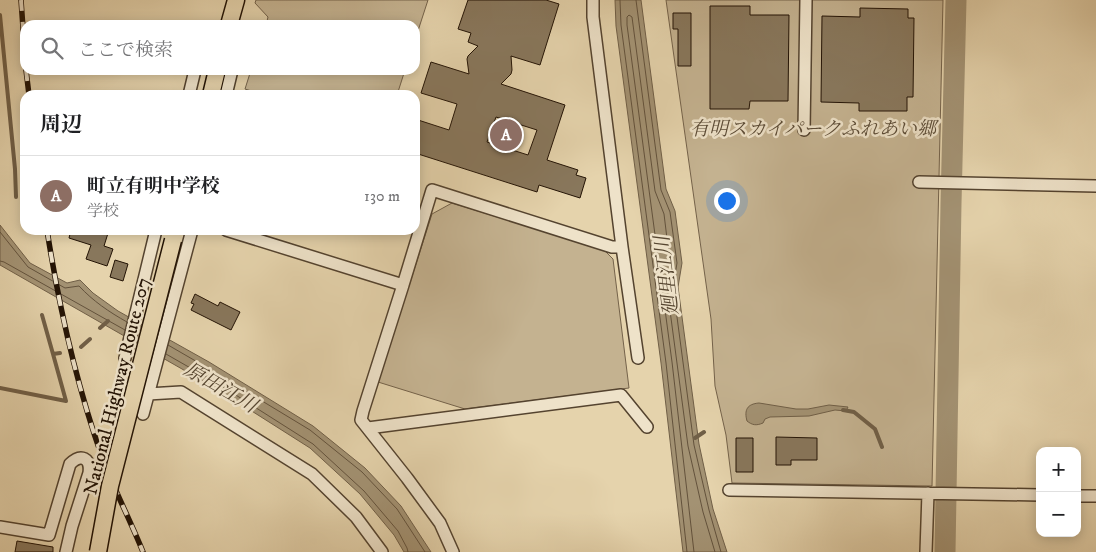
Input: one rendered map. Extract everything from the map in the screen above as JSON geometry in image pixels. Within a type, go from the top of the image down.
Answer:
[{"type":"highway","points":[[230,20],[236,0]]},
{"type":"highway","points":[[212,90],[216,75]]},
{"type":"highway","name":"National Highway Route 207","points":[[98,552],[110,486],[174,235]]},
{"type":"street","points":[[593,0],[593,17],[638,358]]},
{"type":"street","points":[[804,130],[806,0]]},
{"type":"street","points":[[190,90],[195,75]]},
{"type":"street","points":[[227,90],[231,75]]},
{"type":"street","points":[[919,182],[1096,186]]},
{"type":"street","points":[[420,228],[432,190],[612,247],[622,247]]},
{"type":"street","points":[[125,358],[155,235]]},
{"type":"street","points":[[143,414],[191,235]]},
{"type":"street","points":[[242,235],[402,285]]},
{"type":"street","points":[[418,235],[363,411],[362,420],[440,523],[453,552]]},
{"type":"street","points":[[148,394],[181,392],[312,474],[356,517],[382,552]]},
{"type":"street","points":[[368,428],[621,395],[647,428]]},
{"type":"street","points":[[0,527],[49,535],[70,464],[75,459],[82,458],[90,466],[89,473],[72,526],[66,552]]},
{"type":"street","points":[[729,490],[1036,495]]},
{"type":"street","points":[[926,552],[928,493]]},
{"type":"street","points":[[1081,496],[1096,496]]},
{"type":"green space","points":[[256,0],[428,0],[420,25],[420,20],[267,20],[268,17],[255,3]]},
{"type":"green space","name":"有明スカイパークふれあい郷","points":[[666,0],[943,0],[932,486],[732,483],[726,435],[715,386],[711,319]]},
{"type":"green space","points":[[249,75],[403,75],[399,90],[245,89]]},
{"type":"green space","points":[[452,203],[604,250],[613,259],[629,388],[465,409],[378,382],[432,214]]},
{"type":"water","name":"廻里江川","points":[[615,0],[641,0],[666,189],[675,211],[682,263],[678,287],[699,444],[713,509],[727,552],[683,552],[661,363],[616,26]]},
{"type":"water","name":"原田江川","points":[[0,225],[30,263],[67,283],[80,280],[93,293],[118,311],[209,362],[313,426],[365,468],[401,506],[431,552],[404,552],[394,535],[360,494],[310,448],[217,389],[0,265]]},
{"type":"water","points":[[759,403],[796,409],[829,405],[848,407],[846,411],[835,410],[809,416],[770,417],[758,425],[752,424],[747,421],[747,408]]},
{"type":"building","points":[[468,0],[546,0],[559,4],[540,65],[511,56],[511,74],[501,84],[565,105],[547,160],[578,170],[576,175],[586,178],[580,198],[539,185],[537,192],[420,155],[420,121],[449,130],[457,104],[421,93],[431,62],[469,74],[467,59],[478,46],[468,42],[471,33],[458,29]],"holes":[[[496,117],[537,130],[528,155],[487,142]]]},
{"type":"building","points":[[710,6],[750,6],[750,15],[789,15],[788,101],[750,101],[749,109],[710,109]]},
{"type":"building","points":[[860,8],[908,9],[908,18],[914,18],[913,97],[907,97],[907,111],[859,111],[859,103],[821,102],[822,16],[860,17]]},
{"type":"building","points":[[673,13],[691,13],[691,66],[678,66],[678,29],[673,29]]},
{"type":"building","points":[[70,235],[107,235],[104,246],[113,249],[107,266],[86,259],[91,245],[69,238]]},
{"type":"building","points":[[115,260],[128,264],[123,281],[110,277]]},
{"type":"building","points":[[195,294],[218,306],[220,302],[240,312],[231,330],[191,310],[194,304],[191,303]]},
{"type":"building","points":[[776,437],[817,438],[817,460],[791,460],[791,465],[776,465]]},
{"type":"building","points":[[736,438],[753,438],[753,472],[736,472]]},
{"type":"building","points":[[17,541],[53,547],[53,552],[15,552]]},
{"type":"waterway","points":[[945,552],[956,0]]},
{"type":"waterway","points":[[0,15],[16,197]]},
{"type":"waterway","points":[[42,315],[53,354]]},
{"type":"waterway","points":[[100,328],[108,321]]},
{"type":"waterway","points":[[81,347],[90,339]]},
{"type":"waterway","points":[[0,388],[66,401],[53,354],[60,353]]},
{"type":"waterway","points":[[843,410],[854,412],[875,429],[882,447]]},
{"type":"waterway","points":[[695,438],[704,432]]},
{"type":"railway","points":[[21,0],[22,20]]},
{"type":"railway","points":[[27,75],[28,90]]},
{"type":"railway","points":[[48,235],[63,316],[84,401],[102,457],[143,552]]},
{"type":"place","name":"町立有明中学校","points":[[506,135]]}]
